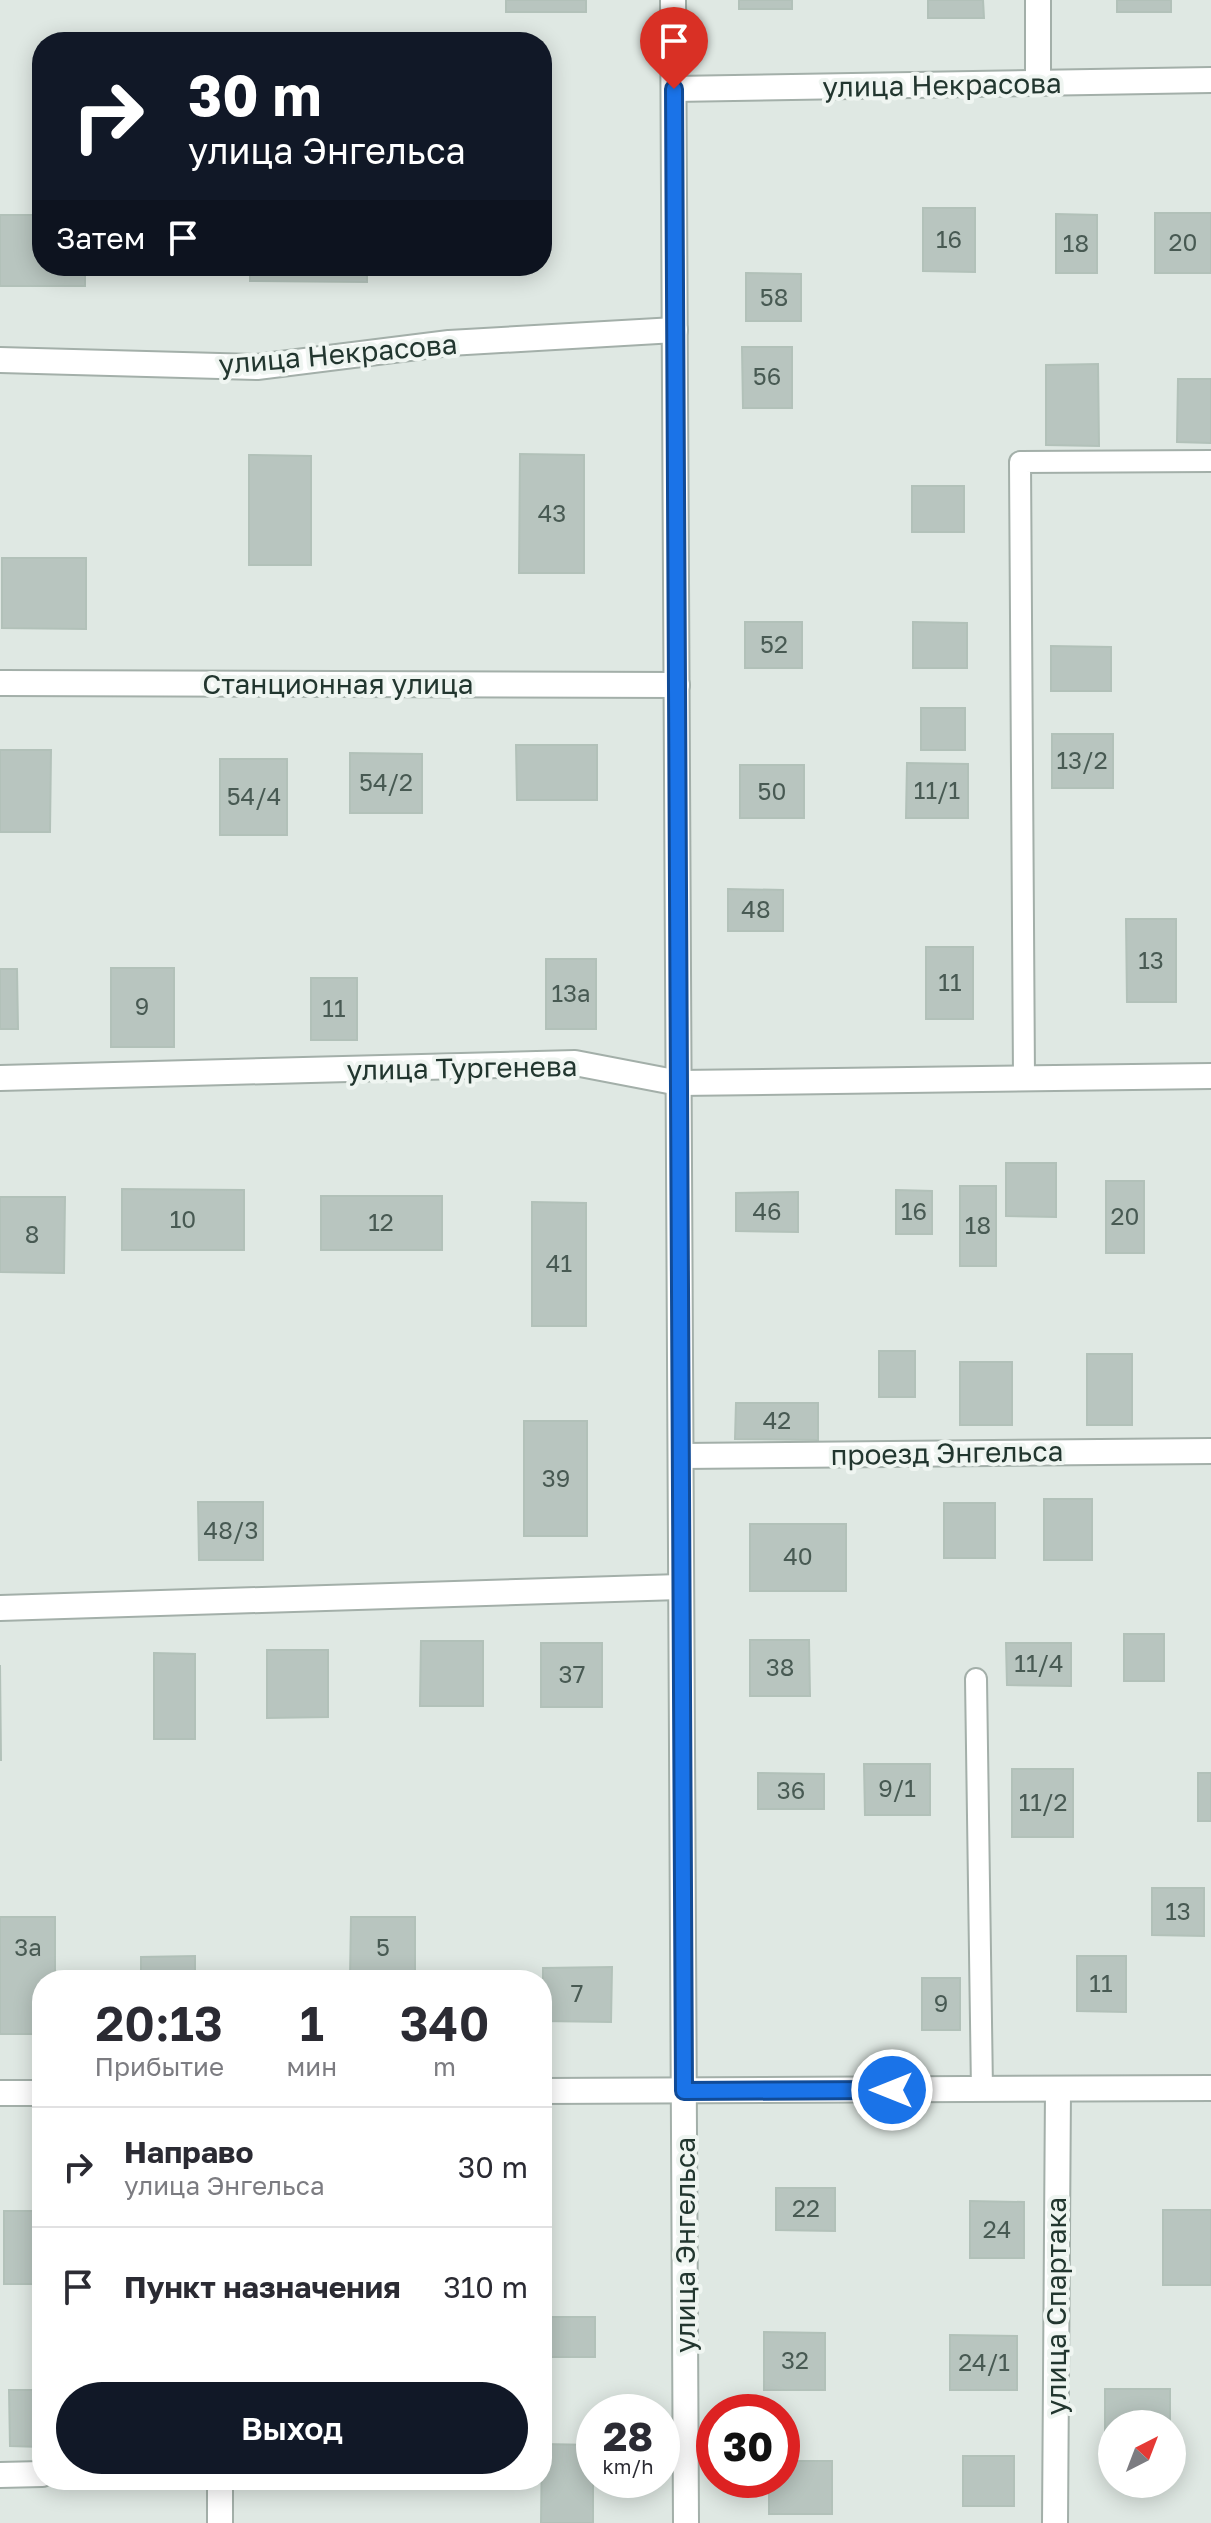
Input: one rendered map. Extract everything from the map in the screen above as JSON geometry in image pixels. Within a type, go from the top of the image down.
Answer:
[{"type":"street","name":"улица Энгельса","points":[[673,0],[686,2523]]},
{"type":"street","points":[[1038,0],[1038,83]]},
{"type":"street","name":"улица Некрасова","points":[[674,89],[1211,80]]},
{"type":"street","name":"улица Некрасова","points":[[0,360],[257,367],[449,343],[675,330]]},
{"type":"street","name":"Станционная улица","points":[[0,683],[677,685]]},
{"type":"street","name":"улица Тургенева","points":[[0,1078],[575,1063],[679,1083],[1211,1076]]},
{"type":"street","name":"проезд Энгельса","points":[[682,1456],[1211,1451]]},
{"type":"street","points":[[0,1608],[680,1587]]},
{"type":"street","points":[[552,2091],[1211,2088]]},
{"type":"street","name":"улица Спартака","points":[[1055,2523],[1058,2089]]},
{"type":"street","points":[[0,2093],[32,2093]]},
{"type":"street","points":[[0,2475],[32,2474]]},
{"type":"street","points":[[220,2490],[220,2523]]},
{"type":"lane","points":[[1024,1078],[1020,462],[1211,461]]},
{"type":"lane","points":[[976,1679],[982,2090]]},
{"type":"building","points":[[506,0],[586,0],[586,12],[506,12]]},
{"type":"building","points":[[739,0],[792,0],[792,9],[739,9]]},
{"type":"building","points":[[928,0],[983,0],[984,18],[928,18]]},
{"type":"building","points":[[1117,0],[1171,0],[1171,12],[1117,12]]},
{"type":"building","points":[[923,208],[975,208],[975,272],[923,271]]},
{"type":"building","points":[[1155,213],[1211,213],[1211,273],[1155,273]]},
{"type":"building","points":[[1056,214],[1097,215],[1097,273],[1056,273]]},
{"type":"building","points":[[0,215],[32,215],[32,276],[85,276],[85,286],[0,286]]},
{"type":"building","points":[[746,273],[801,274],[801,321],[746,321]]},
{"type":"building","points":[[250,276],[367,276],[367,282],[250,281]]},
{"type":"building","points":[[742,347],[792,347],[792,408],[743,408]]},
{"type":"building","points":[[1098,364],[1099,446],[1046,445],[1046,365]]},
{"type":"building","points":[[1178,379],[1211,379],[1211,443],[1177,442]]},
{"type":"building","points":[[520,454],[584,455],[584,573],[519,573]]},
{"type":"building","points":[[249,455],[311,456],[311,565],[249,565]]},
{"type":"building","points":[[912,486],[964,486],[964,532],[912,532]]},
{"type":"building","points":[[2,558],[86,558],[86,629],[2,628]]},
{"type":"building","points":[[745,622],[802,622],[802,668],[745,668]]},
{"type":"building","points":[[913,622],[967,623],[967,668],[913,668]]},
{"type":"building","points":[[1051,646],[1111,647],[1111,691],[1051,691]]},
{"type":"building","points":[[921,708],[965,708],[965,750],[921,750]]},
{"type":"building","points":[[1052,734],[1113,734],[1113,788],[1052,788]]},
{"type":"building","points":[[516,745],[597,745],[597,800],[517,800]]},
{"type":"building","points":[[0,750],[51,750],[50,832],[0,832]]},
{"type":"building","points":[[350,753],[422,754],[422,813],[350,813]]},
{"type":"building","points":[[220,759],[287,759],[287,835],[220,835]]},
{"type":"building","points":[[907,763],[968,764],[968,818],[906,818]]},
{"type":"building","points":[[740,765],[804,765],[804,818],[740,818]]},
{"type":"building","points":[[728,889],[783,890],[783,931],[728,931]]},
{"type":"building","points":[[1126,919],[1176,919],[1176,1002],[1127,1002]]},
{"type":"building","points":[[926,947],[973,947],[973,1019],[926,1019]]},
{"type":"building","points":[[546,959],[596,959],[596,1029],[546,1029]]},
{"type":"building","points":[[111,968],[174,968],[174,1047],[111,1047]]},
{"type":"building","points":[[0,969],[17,969],[18,1029],[0,1029]]},
{"type":"building","points":[[311,978],[357,978],[357,1040],[311,1040]]},
{"type":"building","points":[[1006,1163],[1056,1163],[1056,1217],[1006,1216]]},
{"type":"building","points":[[1106,1181],[1144,1181],[1144,1253],[1106,1253]]},
{"type":"building","points":[[960,1186],[996,1186],[996,1266],[960,1266]]},
{"type":"building","points":[[122,1189],[244,1190],[244,1250],[122,1250]]},
{"type":"building","points":[[896,1190],[932,1191],[932,1234],[896,1234]]},
{"type":"building","points":[[798,1192],[798,1232],[736,1231],[736,1193]]},
{"type":"building","points":[[321,1196],[442,1196],[442,1250],[321,1250]]},
{"type":"building","points":[[0,1197],[65,1197],[64,1273],[0,1272]]},
{"type":"building","points":[[532,1202],[586,1203],[586,1326],[532,1326]]},
{"type":"building","points":[[879,1351],[915,1351],[915,1397],[879,1397]]},
{"type":"building","points":[[1087,1354],[1132,1354],[1132,1425],[1087,1425]]},
{"type":"building","points":[[960,1362],[1012,1362],[1012,1425],[960,1425]]},
{"type":"building","points":[[736,1403],[818,1403],[818,1440],[735,1439]]},
{"type":"building","points":[[524,1421],[587,1421],[587,1536],[524,1536]]},
{"type":"building","points":[[1044,1499],[1092,1499],[1092,1560],[1044,1560]]},
{"type":"building","points":[[198,1502],[263,1502],[263,1560],[199,1560]]},
{"type":"building","points":[[944,1503],[995,1503],[995,1558],[944,1558]]},
{"type":"building","points":[[750,1524],[846,1524],[846,1591],[750,1591]]},
{"type":"building","points":[[1124,1634],[1164,1634],[1164,1681],[1124,1681]]},
{"type":"building","points":[[750,1640],[809,1640],[810,1696],[750,1696]]},
{"type":"building","points":[[421,1641],[483,1641],[483,1706],[420,1706]]},
{"type":"building","points":[[541,1643],[602,1643],[602,1707],[541,1707]]},
{"type":"building","points":[[1006,1643],[1071,1643],[1071,1686],[1007,1685]]},
{"type":"building","points":[[267,1650],[328,1650],[328,1717],[267,1718]]},
{"type":"building","points":[[154,1653],[195,1654],[195,1739],[154,1739]]},
{"type":"building","points":[[0,1665],[1,1760],[0,1760]]},
{"type":"building","points":[[864,1764],[930,1764],[930,1815],[865,1815]]},
{"type":"building","points":[[1012,1769],[1073,1769],[1073,1837],[1012,1837]]},
{"type":"building","points":[[758,1773],[824,1774],[824,1809],[758,1809]]},
{"type":"building","points":[[1198,1773],[1211,1773],[1211,1821],[1198,1821]]},
{"type":"building","points":[[1152,1888],[1204,1888],[1204,1936],[1152,1935]]},
{"type":"building","points":[[0,1917],[55,1917],[55,1970],[32,1970],[32,2034],[0,2034]]},
{"type":"building","points":[[351,1917],[415,1917],[415,1970],[350,1970]]},
{"type":"building","points":[[195,1956],[195,1970],[141,1970],[141,1957]]},
{"type":"building","points":[[1077,1956],[1126,1956],[1126,2012],[1077,2011]]},
{"type":"building","points":[[612,1967],[611,2022],[552,2021],[552,1970],[543,1968]]},
{"type":"building","points":[[922,1978],[960,1978],[960,2030],[922,2030]]},
{"type":"building","points":[[776,2188],[835,2188],[835,2231],[776,2230]]},
{"type":"building","points":[[970,2201],[1024,2202],[1024,2258],[970,2258]]},
{"type":"building","points":[[1163,2210],[1211,2210],[1211,2285],[1163,2285]]},
{"type":"building","points":[[4,2211],[32,2211],[32,2284],[4,2284]]},
{"type":"building","points":[[552,2317],[595,2317],[595,2357],[552,2357]]},
{"type":"building","points":[[764,2332],[825,2333],[825,2390],[764,2390]]},
{"type":"building","points":[[950,2335],[1017,2336],[1017,2390],[950,2390]]},
{"type":"building","points":[[1105,2389],[1170,2389],[1170,2410],[1105,2410]]},
{"type":"building","points":[[9,2390],[32,2390],[32,2447],[10,2446]]},
{"type":"building","points":[[552,2444],[576,2445],[576,2498],[593,2498],[593,2523],[541,2523],[541,2490],[552,2490]]},
{"type":"building","points":[[963,2456],[1014,2456],[1014,2506],[963,2506]]},
{"type":"building","points":[[800,2461],[832,2461],[832,2514],[769,2514],[769,2498],[800,2498]]},
{"type":"route","points":[[674,89],[684,2091],[892,2090]]}]
